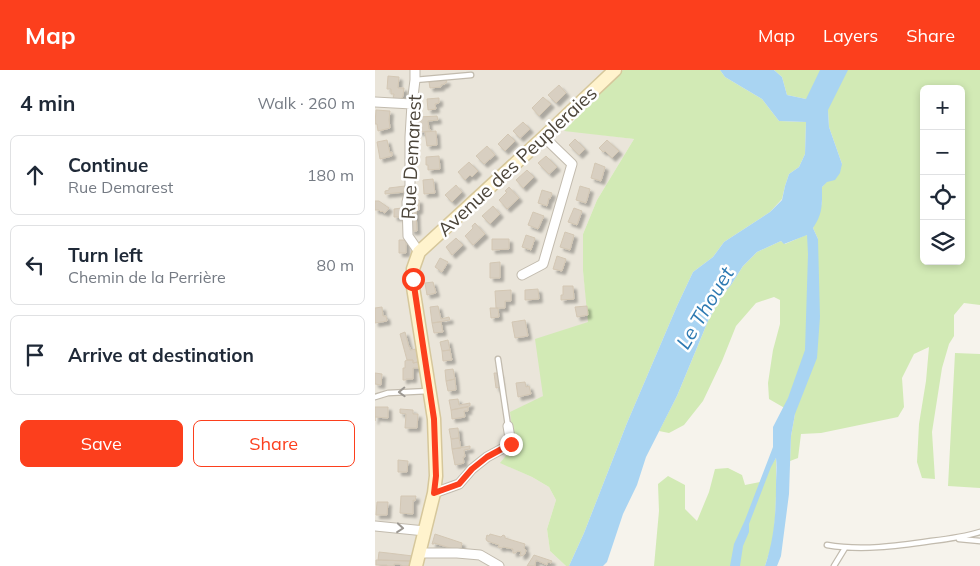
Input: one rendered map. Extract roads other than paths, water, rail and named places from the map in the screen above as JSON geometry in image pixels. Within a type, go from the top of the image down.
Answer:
[{"type":"street","name":"Rue Demarest","points":[[415,70],[411,104],[410,189],[407,202],[408,236],[419,252]]},
{"type":"street","name":"Avenue des Peupleraies","points":[[419,252],[615,70]]},
{"type":"street","points":[[375,102],[411,104]]},
{"type":"street","points":[[522,275],[543,264],[572,164],[544,137]]},
{"type":"street","points":[[416,566],[434,493],[436,476],[431,391],[413,286],[413,269],[419,252]]},
{"type":"street","points":[[434,493],[459,484],[472,469],[487,457],[511,444],[508,426]]},
{"type":"street","points":[[375,526],[425,531]]},
{"type":"street","points":[[419,553],[480,555],[499,566]]},
{"type":"lane","points":[[415,80],[471,75]]},
{"type":"lane","points":[[498,360],[508,426]]},
{"type":"lane","points":[[375,397],[388,393],[431,391]]},
{"type":"lane","points":[[827,545],[845,548],[904,545],[967,536],[980,532]]},
{"type":"lane","points":[[951,538],[980,541]]},
{"type":"lane","points":[[834,566],[845,548]]},
{"type":"water","name":"Le Thouet","points":[[720,70],[774,70],[782,77],[787,95],[806,99],[820,70],[848,70],[828,110],[829,127],[842,164],[840,173],[835,180],[827,182],[822,187],[821,209],[819,218],[813,228],[818,239],[820,317],[817,358],[795,414],[791,436],[789,494],[781,556],[777,566],[765,566],[771,546],[775,516],[776,458],[749,524],[749,532],[743,546],[740,566],[730,566],[734,544],[773,447],[773,427],[788,398],[805,350],[807,235],[784,244],[781,241],[757,252],[743,266],[722,295],[708,321],[677,396],[646,457],[637,485],[623,514],[607,562],[603,566],[569,566],[627,423],[693,272],[713,257],[724,242],[770,212],[782,200],[789,174],[799,167],[805,154],[806,122],[779,121],[762,99],[725,77]]}]
